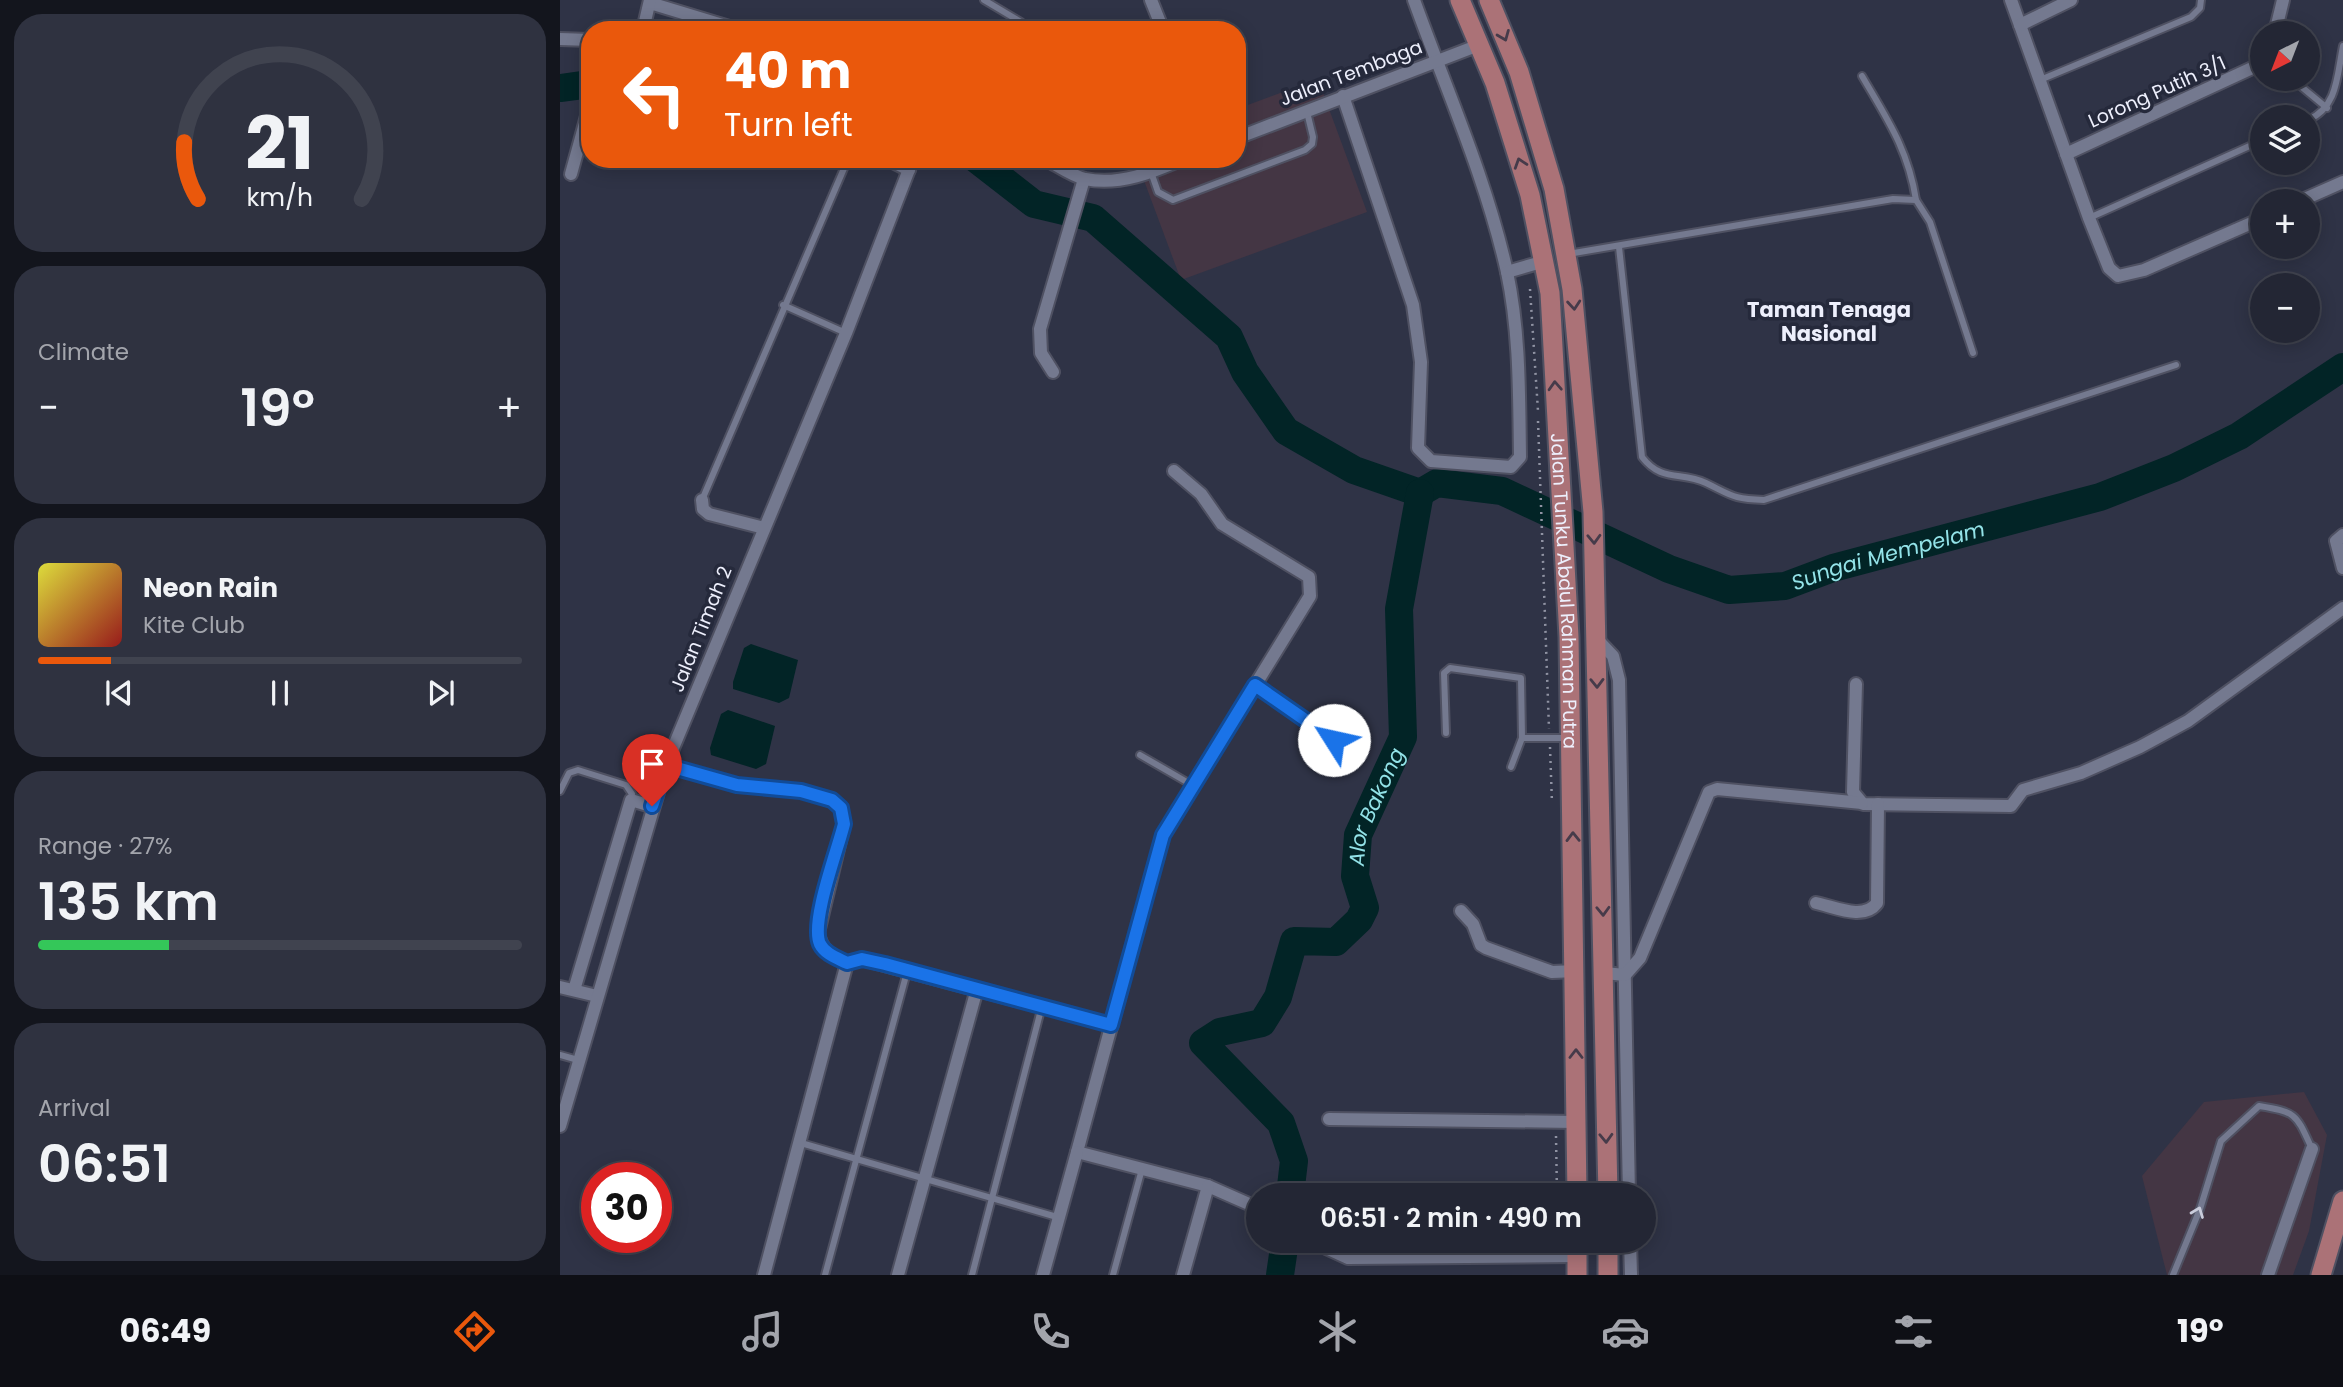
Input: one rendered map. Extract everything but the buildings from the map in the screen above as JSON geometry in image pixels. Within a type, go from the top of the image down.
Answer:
[{"type":"main road","name":"Jalan Tunku Abdul Rahman Putra","points":[[1460,0],[1495,83],[1530,195],[1550,293],[1571,738],[1577,1183]]},
{"type":"main road","name":"Jalan Tunku Abdul Rahman Putra","points":[[1489,0],[1523,85],[1554,188],[1568,254],[1593,512],[1608,1183]]},
{"type":"main road","points":[[2321,1275],[2343,1201]]},
{"type":"main road","points":[[1608,1253],[1608,1275]]},
{"type":"street","points":[[1151,0],[1159,21]]},
{"type":"street","points":[[1343,96],[1413,304],[1421,362],[1419,448],[1431,461],[1511,467],[1520,457],[1519,351],[1507,272],[1482,183],[1414,0]]},
{"type":"street","points":[[2011,0],[2109,268],[2118,276],[2144,270],[2250,224]]},
{"type":"street","points":[[2020,25],[2071,0]]},
{"type":"street","points":[[2278,21],[2283,0]]},
{"type":"street","points":[[645,21],[650,2],[710,21]]},
{"type":"street","points":[[560,39],[581,40]]},
{"type":"street","name":"Jalan Tembaga","points":[[1246,134],[1479,45]]},
{"type":"street","name":"Lorong Putih 3/1","points":[[2066,154],[2250,70]]},
{"type":"street","points":[[571,174],[581,138]]},
{"type":"street","name":"Jalan Timah 2","points":[[560,1126],[666,765],[846,333],[909,168]]},
{"type":"street","points":[[1063,168],[1084,179],[1147,174],[1162,168]]},
{"type":"street","points":[[1053,372],[1041,353],[1040,330],[1084,179]]},
{"type":"street","points":[[2320,192],[2343,182]]},
{"type":"street","points":[[1507,272],[1545,261]]},
{"type":"street","points":[[1042,1275],[1163,835],[1310,596],[1312,585],[1309,577],[1222,524],[1201,494],[1174,471]]},
{"type":"street","points":[[702,500],[703,509],[709,514],[764,528]]},
{"type":"street","points":[[2343,535],[2336,541],[2343,568]]},
{"type":"street","points":[[1625,975],[1640,958],[1709,792],[1717,789],[1863,804],[2011,806],[2024,790],[2081,773],[2140,747],[2188,721],[2343,608]]},
{"type":"street","points":[[1596,638],[1613,656],[1619,680],[1629,1183]]},
{"type":"street","points":[[1856,684],[1853,792],[1863,804]]},
{"type":"street","points":[[1255,685],[1334,740]]},
{"type":"street","points":[[666,765],[737,785],[801,791],[832,800],[841,808],[844,824],[818,933],[825,950],[847,963],[862,959],[1111,1025]]},
{"type":"street","points":[[574,990],[631,800],[652,806]]},
{"type":"street","points":[[1816,903],[1863,913],[1877,903],[1878,804]]},
{"type":"street","points":[[1461,911],[1473,924],[1480,945],[1552,972],[1576,971]]},
{"type":"street","points":[[764,1275],[847,963]]},
{"type":"street","points":[[1604,973],[1625,975]]},
{"type":"street","points":[[560,987],[597,996]]},
{"type":"street","points":[[898,1275],[977,989]]},
{"type":"street","points":[[1329,1119],[1576,1122]]},
{"type":"street","points":[[2268,1275],[2312,1149]]},
{"type":"street","points":[[1077,1152],[1208,1186],[1246,1203]]},
{"type":"street","points":[[1183,1275],[1208,1186]]},
{"type":"street","points":[[1337,1253],[1359,1259],[1577,1257]]},
{"type":"street","points":[[1630,1253],[1631,1275]]},
{"type":"lane","points":[[984,0],[1019,21]]},
{"type":"lane","points":[[2040,80],[2191,17],[2200,8],[2201,0]]},
{"type":"lane","points":[[2320,112],[2327,108],[2333,94],[2343,46]]},
{"type":"lane","points":[[1861,76],[1901,142],[1910,165],[1916,200],[1930,222],[1973,353]]},
{"type":"lane","points":[[2306,91],[2327,108]]},
{"type":"lane","points":[[1147,174],[1158,192],[1173,200],[1306,150],[1312,145],[1314,137],[1306,110]]},
{"type":"lane","points":[[2089,218],[2250,146]]},
{"type":"lane","points":[[702,500],[783,304],[844,168]]},
{"type":"lane","points":[[1568,254],[1893,199],[1916,200]]},
{"type":"lane","points":[[1619,247],[1642,457],[1660,474],[1705,482],[1737,500],[1764,500],[2176,365]]},
{"type":"lane","points":[[783,304],[846,333]]},
{"type":"lane","points":[[1446,733],[1444,673],[1450,668],[1521,678],[1522,738],[1511,767]]},
{"type":"lane","points":[[1522,738],[1571,738]]},
{"type":"lane","points":[[1140,755],[1192,785]]},
{"type":"lane","points":[[560,790],[569,773],[579,770],[626,785],[631,789],[631,800]]},
{"type":"lane","points":[[825,1275],[907,970]]},
{"type":"lane","points":[[972,1275],[1042,1006]]},
{"type":"lane","points":[[560,1055],[578,1060]]},
{"type":"lane","points":[[2173,1275],[2200,1209],[2221,1141],[2244,1119],[2259,1106],[2288,1111],[2299,1121],[2312,1149]]},
{"type":"lane","points":[[801,1143],[1057,1217]]},
{"type":"lane","points":[[1113,1275],[1143,1167]]},
{"type":"path","points":[[1541,489],[1552,803]]},
{"type":"path","points":[[1556,1122],[1557,1183]]},
{"type":"shaded area","points":[[1318,79],[1367,212],[1181,280],[1139,168],[1246,168],[1246,106]]},
{"type":"shaded area","points":[[751,644],[798,660],[789,698],[779,703],[733,689],[744,648]]},
{"type":"shaded area","points":[[728,710],[775,726],[766,764],[756,769],[711,755],[710,748],[721,714]]},
{"type":"shaded area","points":[[2304,1092],[2327,1135],[2309,1231],[2293,1275],[2167,1275],[2142,1176],[2204,1102]]},
{"type":"waterway","points":[[560,88],[581,85]]},
{"type":"waterway","points":[[988,168],[1034,204],[1093,218],[1229,337],[1245,372],[1286,431],[1354,470],[1420,493]]},
{"type":"waterway","name":"Sungai Mempelam","points":[[1420,493],[1437,483],[1502,491],[1669,569],[1729,590],[1785,586],[1833,568],[2100,497],[2174,468],[2239,436],[2343,367]]},
{"type":"waterway","name":"Alor Bakong","points":[[1291,1183],[1294,1161],[1281,1123],[1203,1043],[1220,1032],[1262,1023],[1278,997],[1294,941],[1336,942],[1359,920],[1365,908],[1355,876],[1358,835],[1403,737],[1399,609],[1420,493]]},
{"type":"waterway","name":"Alor Bakong","points":[[1280,1275],[1283,1253]]},
{"type":"district","name":"Taman Tenaga Nasional","points":[[1829,321]]},
{"type":"route","points":[[652,806],[666,765],[737,785],[801,791],[832,800],[841,808],[844,824],[819,920],[819,942],[825,950],[847,963],[862,959],[885,964],[1111,1025],[1163,835],[1255,685],[1334,740]]}]
